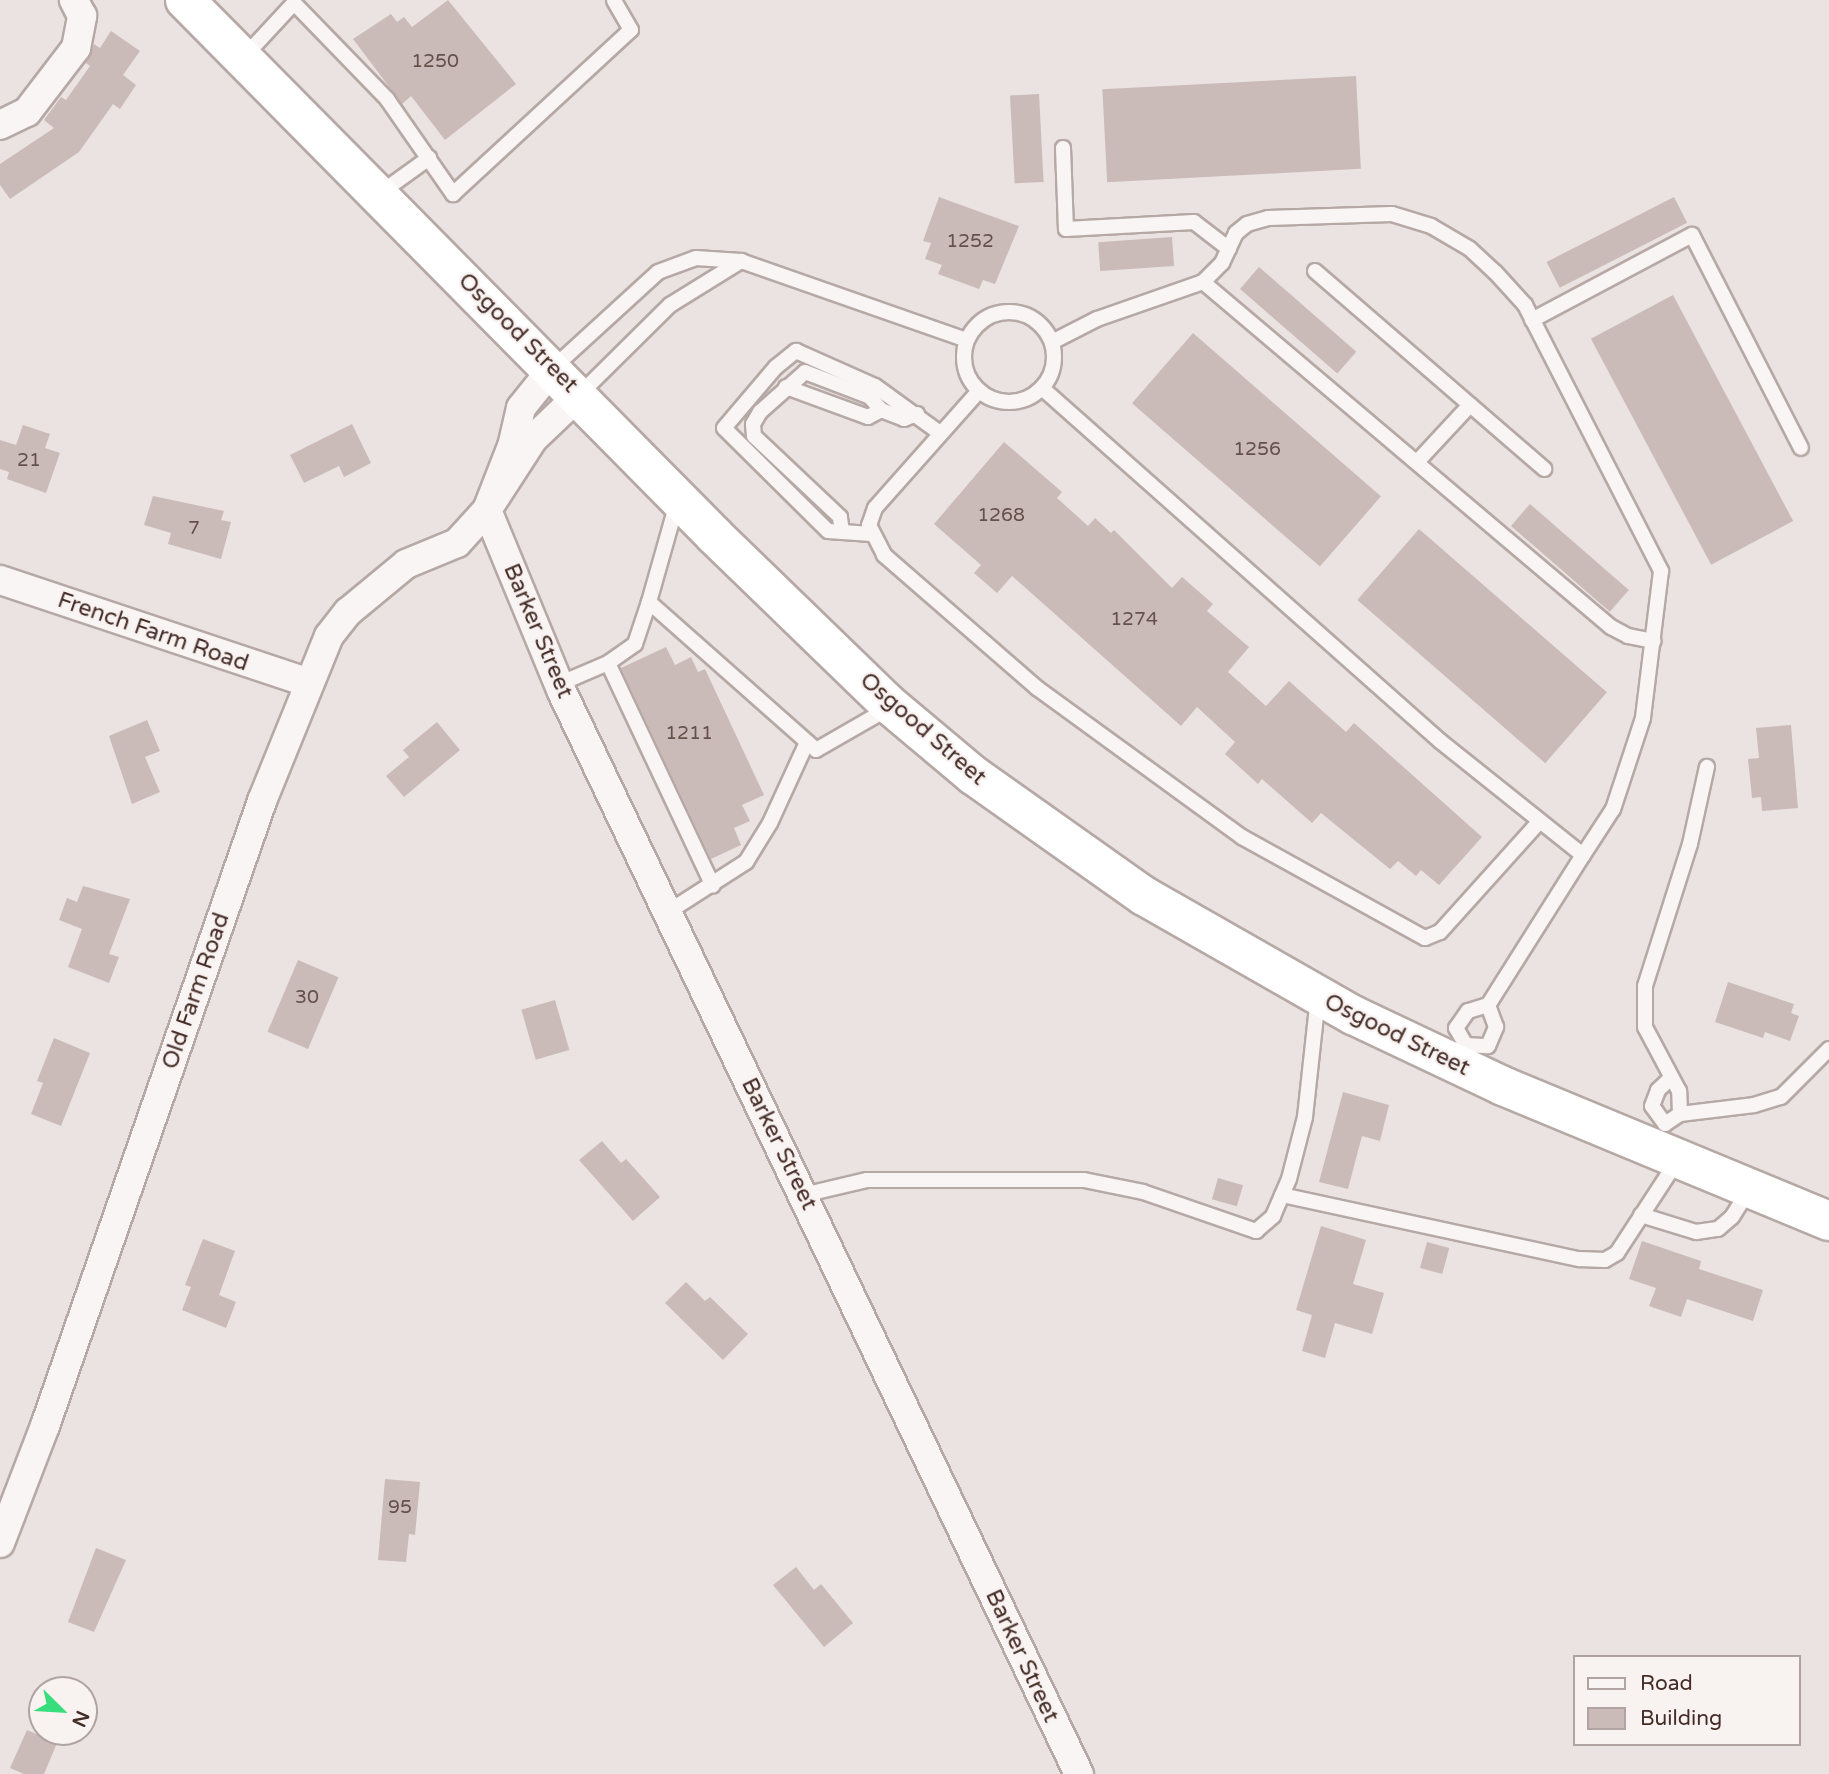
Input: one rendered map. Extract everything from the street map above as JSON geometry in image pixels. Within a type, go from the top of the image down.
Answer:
[{"type":"highway","name":"Osgood Street","points":[[185,0],[553,368],[679,499],[892,707],[973,775],[1144,896],[1318,997],[1461,1055],[1669,1146],[1749,1189],[1829,1222]]},
{"type":"street","points":[[0,125],[27,112],[76,48],[82,16],[74,0]]},
{"type":"street","points":[[487,510],[512,446],[521,408],[553,368]]},
{"type":"street","points":[[487,510],[533,439],[579,395]]},
{"type":"street","name":"Old Farm Road","points":[[0,1543],[307,682],[329,636],[348,612],[406,564],[457,543],[487,510]]},
{"type":"street","name":"Barker Street","points":[[487,510],[559,684],[1079,1774]]},
{"type":"street","name":"French Farm Road","points":[[0,580],[307,682]]},
{"type":"lane","points":[[243,58],[289,4],[387,99],[453,194],[631,30],[614,0]]},
{"type":"lane","points":[[1063,148],[1066,229],[1194,222],[1229,249]]},
{"type":"lane","points":[[379,194],[429,158]]},
{"type":"lane","points":[[1052,342],[1097,319],[1203,282],[1247,224],[1268,218],[1392,214],[1431,226],[1470,249],[1502,280],[1532,320],[1661,571],[1654,641],[1639,731],[1613,809],[1488,1005],[1468,1011],[1456,1028],[1461,1055],[1488,1046],[1496,1027],[1488,1005]]},
{"type":"lane","points":[[1532,320],[1692,235],[1801,447]]},
{"type":"lane","points":[[553,368],[658,272],[696,258],[741,261],[967,340]]},
{"type":"lane","points":[[579,395],[670,305],[741,261]]},
{"type":"lane","points":[[1315,271],[1544,469]]},
{"type":"lane","points":[[1203,282],[1611,627],[1628,636],[1654,641]]},
{"type":"lane","points":[[1006,312],[1034,319],[1052,342],[1052,371],[1042,388],[1021,401],[1006,403],[978,392],[964,365],[967,340],[978,323],[1006,312]]},
{"type":"lane","points":[[872,534],[828,531],[724,428],[776,367],[796,351],[875,386],[940,433]]},
{"type":"lane","points":[[842,533],[840,517],[754,436],[753,424],[760,412],[805,372],[870,397],[881,410],[904,419],[916,414]]},
{"type":"lane","points":[[786,387],[868,417],[881,410]]},
{"type":"lane","points":[[1042,388],[1440,741],[1583,855]]},
{"type":"lane","points":[[978,392],[875,508],[869,525],[884,555],[1038,688],[1242,837],[1425,938],[1440,932],[1540,821]]},
{"type":"lane","points":[[1417,462],[1470,405]]},
{"type":"lane","points":[[559,684],[608,663],[635,644],[679,499]]},
{"type":"lane","points":[[649,602],[816,750],[892,707]]},
{"type":"lane","points":[[608,663],[713,886]]},
{"type":"lane","points":[[668,912],[713,886],[746,862],[770,823],[807,742]]},
{"type":"lane","points":[[1282,1195],[1579,1259],[1605,1260],[1617,1253],[1641,1215],[1680,1114],[1679,1091],[1645,1027],[1645,986],[1690,844],[1707,767]]},
{"type":"lane","points":[[803,1195],[867,1180],[1084,1180],[1143,1192],[1256,1231],[1273,1216],[1282,1195],[1305,1117],[1318,997]]},
{"type":"lane","points":[[1680,1114],[1754,1105],[1782,1097],[1829,1049]]},
{"type":"lane","points":[[1669,1146],[1652,1106],[1658,1090],[1671,1079]]},
{"type":"lane","points":[[1641,1215],[1696,1232],[1718,1229],[1732,1217],[1749,1189]]},
{"type":"building","points":[[448,0],[516,84],[445,140],[411,96],[402,104],[353,39],[391,14],[397,22],[404,17],[412,27]]},
{"type":"building","points":[[111,31],[140,51],[123,75],[136,85],[120,109],[113,104],[79,152],[10,199],[0,185],[0,164],[54,128],[44,120],[61,97],[66,100],[90,66],[86,63],[94,44],[100,48]]},
{"type":"building","points":[[1356,76],[1361,169],[1107,182],[1102,89]]},
{"type":"building","points":[[1039,94],[1044,182],[1015,183],[1010,96]]},
{"type":"building","points":[[939,197],[1019,226],[995,284],[983,280],[979,289],[938,274],[942,265],[925,259],[931,243],[923,241]]},
{"type":"building","points":[[1674,197],[1687,223],[1560,288],[1547,262]]},
{"type":"building","points":[[1172,237],[1174,266],[1100,271],[1098,242]]},
{"type":"building","points":[[1259,267],[1356,352],[1337,374],[1240,289]]},
{"type":"building","points":[[1673,295],[1793,521],[1711,565],[1591,339]]},
{"type":"building","points":[[1193,333],[1381,496],[1320,567],[1132,403]]},
{"type":"building","points":[[352,424],[371,463],[344,477],[339,466],[304,483],[290,455]]},
{"type":"building","points":[[23,425],[50,434],[45,448],[60,453],[46,493],[7,479],[9,472],[0,469],[0,440],[16,445]]},
{"type":"building","points":[[1004,442],[1062,492],[1057,498],[1088,526],[1095,518],[1111,533],[1114,530],[1172,588],[1182,577],[1213,604],[1207,611],[1249,647],[1228,672],[1266,706],[1289,681],[1346,732],[1354,723],[1482,837],[1439,885],[1421,870],[1416,876],[1398,861],[1390,869],[1321,813],[1312,823],[1262,779],[1258,784],[1225,754],[1235,742],[1197,707],[1181,726],[1012,576],[997,593],[974,573],[981,565],[934,524]]},
{"type":"building","points":[[153,496],[224,511],[221,520],[231,522],[221,559],[168,544],[171,533],[144,525]]},
{"type":"building","points":[[1530,504],[1629,590],[1610,612],[1511,526]]},
{"type":"building","points":[[1419,529],[1607,692],[1545,763],[1357,600]]},
{"type":"building","points":[[666,647],[675,665],[691,657],[698,672],[705,669],[764,795],[742,805],[750,821],[734,828],[741,845],[711,859],[621,668]]},
{"type":"building","points":[[147,720],[160,751],[145,757],[160,792],[132,804],[109,736]]},
{"type":"building","points":[[437,722],[460,750],[404,797],[386,776],[409,757],[403,750]]},
{"type":"building","points":[[1791,725],[1798,808],[1762,811],[1761,797],[1752,798],[1748,759],[1759,758],[1756,728]]},
{"type":"building","points":[[83,886],[130,899],[109,954],[119,957],[109,983],[68,967],[82,929],[59,920],[67,898],[77,902]]},
{"type":"building","points":[[298,960],[339,977],[308,1049],[268,1032]]},
{"type":"building","points":[[1728,982],[1794,1004],[1791,1013],[1799,1016],[1790,1041],[1765,1032],[1763,1038],[1715,1022]]},
{"type":"building","points":[[555,1000],[569,1050],[536,1060],[521,1010]]},
{"type":"building","points":[[54,1038],[90,1053],[61,1126],[31,1114],[43,1083],[37,1081]]},
{"type":"building","points":[[1343,1092],[1389,1105],[1380,1141],[1362,1136],[1348,1189],[1319,1182]]},
{"type":"building","points":[[602,1141],[621,1163],[626,1159],[660,1197],[633,1221],[579,1160]]},
{"type":"building","points":[[1218,1178],[1243,1185],[1237,1206],[1212,1199]]},
{"type":"building","points":[[1321,1226],[1366,1240],[1353,1284],[1384,1293],[1372,1334],[1335,1323],[1325,1358],[1302,1351],[1312,1315],[1296,1310]]},
{"type":"building","points":[[203,1239],[235,1251],[219,1295],[236,1302],[226,1328],[182,1310],[191,1287],[185,1285]]},
{"type":"building","points":[[1642,1241],[1701,1261],[1699,1269],[1763,1290],[1753,1321],[1687,1299],[1681,1317],[1649,1306],[1656,1288],[1629,1279]]},
{"type":"building","points":[[1427,1242],[1449,1248],[1442,1274],[1420,1268]]},
{"type":"building","points":[[686,1282],[705,1301],[710,1297],[748,1334],[723,1360],[665,1303]]},
{"type":"building","points":[[385,1479],[420,1482],[415,1535],[409,1534],[406,1562],[378,1560]]},
{"type":"building","points":[[96,1548],[126,1560],[94,1632],[68,1622]]},
{"type":"building","points":[[796,1567],[814,1590],[821,1584],[853,1623],[824,1647],[773,1585]]},
{"type":"building","points":[[27,1730],[28,1746],[56,1746],[44,1774],[24,1774],[10,1768]]}]
